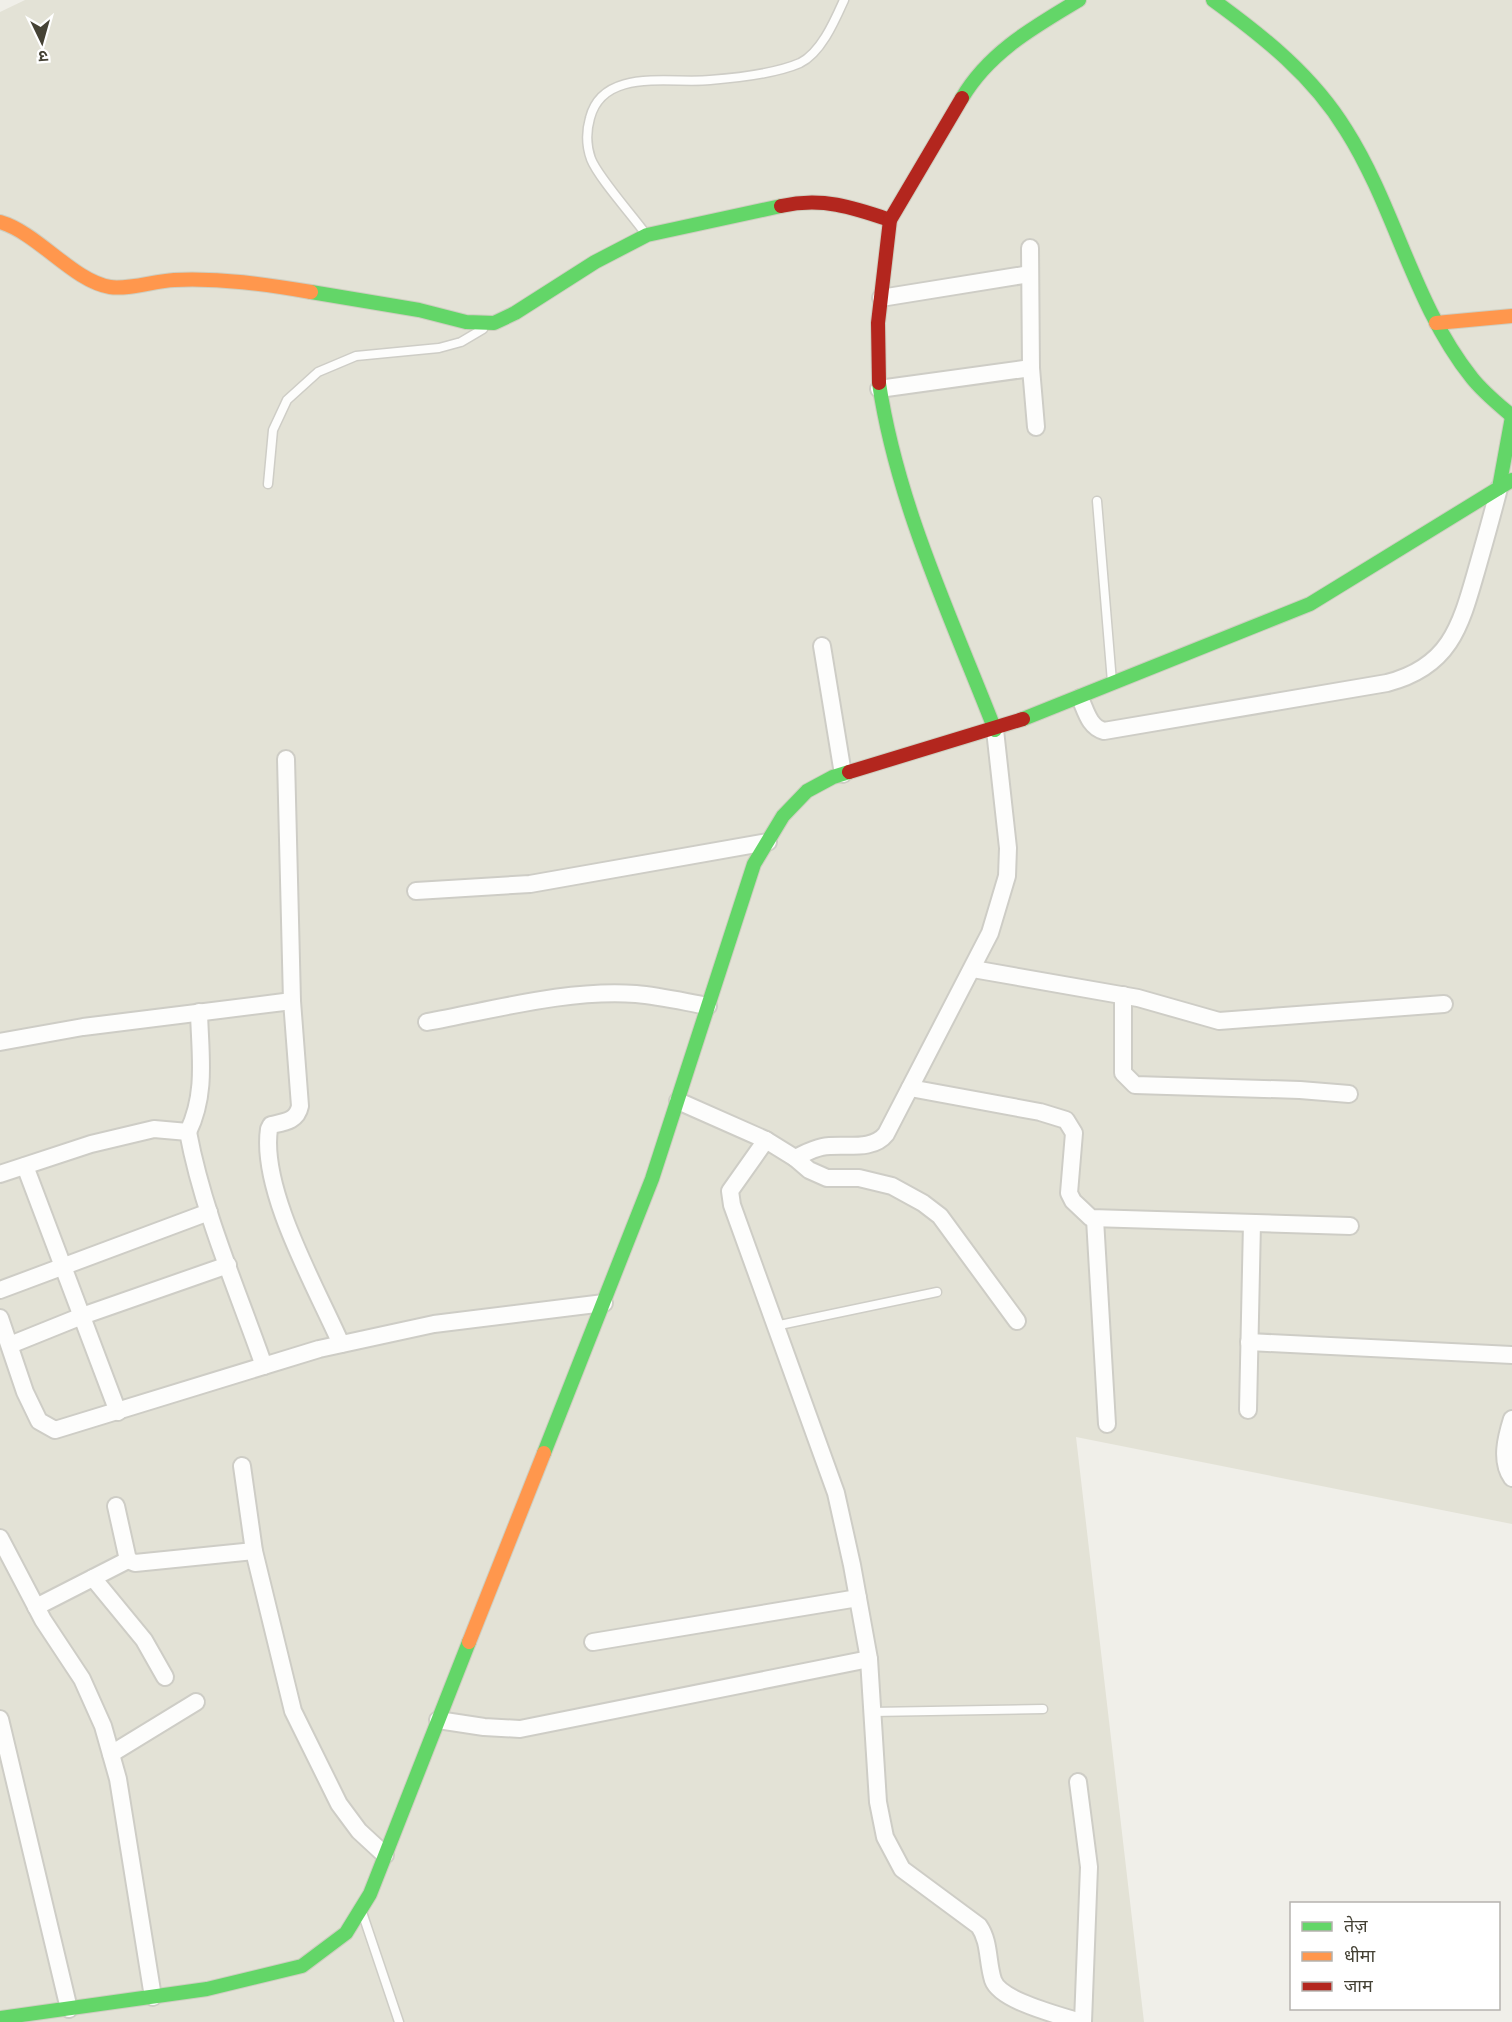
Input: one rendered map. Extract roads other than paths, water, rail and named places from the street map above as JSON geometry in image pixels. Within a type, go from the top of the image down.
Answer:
[{"type":"street","points":[[795,1158],[823,1147],[880,1142],[973,969],[990,933],[1007,876],[1008,848],[995,729],[908,506],[886,432],[879,389],[878,333],[890,220],[972,81],[1018,36],[1078,0]]},
{"type":"street","points":[[1080,698],[1089,719],[1096,727],[1104,731],[1387,683],[1415,672],[1434,661],[1458,631],[1506,484],[1512,417],[1474,381],[1436,323],[1368,172],[1337,116],[1305,75],[1245,22],[1213,0]]},
{"type":"street","points":[[0,222],[14,226],[79,273],[110,286],[173,280],[238,280],[419,310],[466,322],[494,323],[515,313],[595,262],[647,236],[788,204],[822,202],[844,204],[890,220]]},
{"type":"street","points":[[1030,248],[1031,368],[1036,427]]},
{"type":"street","points":[[881,298],[1030,274]]},
{"type":"street","points":[[1436,323],[1512,316]]},
{"type":"street","points":[[879,389],[1031,368]]},
{"type":"street","points":[[0,2019],[207,1989],[302,1966],[346,1933],[361,1909],[385,1855],[652,1179],[754,864],[783,816],[807,791],[843,774],[995,729],[1080,698],[1310,604],[1506,484]]},
{"type":"street","points":[[822,646],[843,774]]},
{"type":"street","points":[[286,759],[292,1001],[300,1106],[298,1115],[293,1120],[272,1125],[269,1129],[269,1169],[279,1204],[341,1344]]},
{"type":"street","points":[[416,891],[530,884],[768,842]]},
{"type":"street","points":[[973,969],[1123,995],[1220,1021],[1444,1004]]},
{"type":"street","points":[[427,1023],[534,1002],[599,994],[636,994],[708,1006]]},
{"type":"street","points":[[1123,995],[1124,1073],[1135,1085],[1300,1090],[1349,1094]]},
{"type":"street","points":[[0,1042],[82,1027],[292,1001]]},
{"type":"street","points":[[199,1012],[202,1092],[197,1113],[188,1132],[194,1162],[209,1212],[264,1366]]},
{"type":"street","points":[[909,1088],[1040,1112],[1066,1120],[1074,1133],[1069,1193],[1080,1209],[1095,1219],[1350,1226]]},
{"type":"street","points":[[678,1101],[766,1140],[795,1158],[809,1170],[827,1178],[859,1178],[892,1186],[923,1203],[940,1216],[1017,1322]]},
{"type":"street","points":[[0,1174],[92,1144],[154,1129],[188,1132]]},
{"type":"street","points":[[766,1140],[730,1191],[732,1205],[836,1493],[869,1659],[878,1802],[885,1837],[902,1869],[979,1926],[986,1937],[996,1986],[1008,1996],[1082,2022],[1089,1867],[1078,1782]]},
{"type":"street","points":[[25,1166],[118,1412]]},
{"type":"street","points":[[0,1290],[209,1212]]},
{"type":"street","points":[[1095,1219],[1107,1424]]},
{"type":"street","points":[[1248,1410],[1252,1223]]},
{"type":"street","points":[[10,1345],[82,1316],[228,1265]]},
{"type":"street","points":[[0,1318],[39,1421],[48,1428],[64,1428],[341,1344],[434,1324],[604,1303]]},
{"type":"street","points":[[1249,1342],[1512,1355]]},
{"type":"street","points":[[1512,1419],[1504,1457],[1506,1470],[1512,1478]]},
{"type":"street","points":[[242,1466],[254,1551],[292,1711],[339,1804],[359,1831],[385,1855]]},
{"type":"street","points":[[116,1506],[128,1560]]},
{"type":"street","points":[[0,1538],[36,1607],[82,1679],[103,1726],[111,1754],[136,1884],[153,1997]]},
{"type":"street","points":[[36,1607],[128,1560],[144,1564],[254,1551]]},
{"type":"street","points":[[93,1578],[144,1640],[165,1677]]},
{"type":"street","points":[[593,1642],[858,1598]]},
{"type":"street","points":[[438,1720],[484,1727],[520,1729],[869,1659]]},
{"type":"street","points":[[111,1754],[196,1702]]},
{"type":"street","points":[[0,1719],[69,2009]]},
{"type":"lane","points":[[647,236],[592,161],[587,130],[593,105],[610,89],[631,81],[710,80],[779,69],[801,62],[815,51],[844,0]]},
{"type":"lane","points":[[268,484],[273,430],[287,400],[318,372],[356,356],[439,348],[461,342],[494,323]]},
{"type":"lane","points":[[1097,501],[1112,685]]},
{"type":"lane","points":[[774,1326],[937,1292]]},
{"type":"lane","points":[[871,1712],[1043,1709]]},
{"type":"lane","points":[[361,1909],[399,2022]]}]
